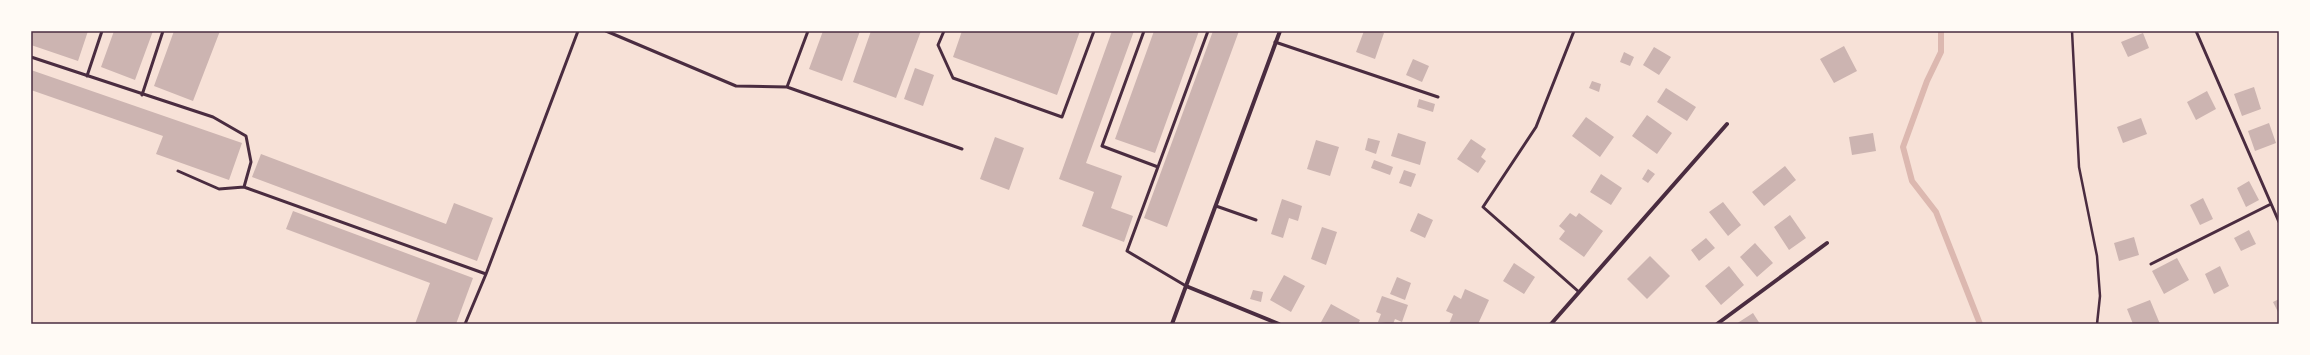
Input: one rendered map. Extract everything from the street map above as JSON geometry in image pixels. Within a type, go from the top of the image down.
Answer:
[{"type":"street","points":[[1172,324],[1280,31]]},
{"type":"street","points":[[1551,324],[1727,124]]},
{"type":"street","points":[[1720,323],[1827,243]]},
{"type":"street","points":[[1186,286],[1279,324]]},
{"type":"lane","points":[[87,76],[102,31]]},
{"type":"lane","points":[[142,95],[164,31]]},
{"type":"lane","points":[[465,324],[486,274],[578,31]]},
{"type":"lane","points":[[606,31],[736,86],[787,87],[962,149]]},
{"type":"lane","points":[[787,87],[808,31]]},
{"type":"lane","points":[[944,31],[938,45],[953,78],[1062,116],[1094,31]]},
{"type":"lane","points":[[1144,31],[1102,146],[1158,167]]},
{"type":"lane","points":[[1186,286],[1128,251],[1208,31]]},
{"type":"lane","points":[[1574,31],[1536,127],[1483,207],[1579,292]]},
{"type":"lane","points":[[2196,31],[2279,222]]},
{"type":"lane","points":[[1275,42],[1438,97]]},
{"type":"lane","points":[[31,57],[142,95],[213,117],[246,136],[251,162],[244,187]]},
{"type":"lane","points":[[178,171],[219,189],[244,187],[486,274]]},
{"type":"lane","points":[[2151,264],[2271,204]]},
{"type":"lane","points":[[1216,206],[1256,220]]},
{"type":"path","points":[[2072,31],[2078,167],[2097,256],[2100,296],[2097,324]]},
{"type":"building","points":[[31,31],[88,31],[78,61],[31,45]]},
{"type":"building","points":[[114,31],[153,31],[135,80],[101,67]]},
{"type":"building","points":[[174,31],[220,31],[193,101],[154,86]]},
{"type":"building","points":[[823,31],[860,31],[842,81],[809,69]]},
{"type":"building","points":[[871,31],[921,31],[896,98],[853,82]]},
{"type":"building","points":[[962,31],[1080,31],[1057,95],[953,57]]},
{"type":"building","points":[[1112,31],[1134,31],[1086,163],[1122,176],[1111,208],[1133,216],[1124,242],[1082,226],[1094,192],[1059,179]]},
{"type":"building","points":[[1154,31],[1199,31],[1155,153],[1115,139]]},
{"type":"building","points":[[1213,31],[1239,31],[1167,227],[1144,218]]},
{"type":"building","points":[[1364,31],[1378,31],[1384,33],[1375,59],[1356,52]]},
{"type":"building","points":[[2143,33],[2149,48],[2128,57],[2121,42]]},
{"type":"building","points":[[1844,46],[1857,71],[1834,83],[1820,59]]},
{"type":"building","points":[[1654,47],[1671,57],[1659,75],[1643,65]]},
{"type":"building","points":[[1624,52],[1634,57],[1630,66],[1620,62]]},
{"type":"building","points":[[1413,59],[1429,66],[1422,82],[1406,75]]},
{"type":"building","points":[[915,68],[934,75],[923,106],[904,99]]},
{"type":"building","points":[[31,70],[242,143],[229,180],[156,154],[163,136],[31,90]]},
{"type":"building","points":[[1592,81],[1601,84],[1599,92],[1589,88]]},
{"type":"building","points":[[2254,87],[2261,109],[2242,116],[2234,94]]},
{"type":"building","points":[[1666,88],[1696,107],[1687,121],[1657,102]]},
{"type":"building","points":[[2207,91],[2216,109],[2196,120],[2187,102]]},
{"type":"building","points":[[1419,99],[1435,104],[1433,112],[1417,107]]},
{"type":"building","points":[[1647,115],[1672,133],[1657,154],[1632,136]]},
{"type":"building","points":[[1586,117],[1614,137],[1600,157],[1572,136]]},
{"type":"building","points":[[2141,118],[2147,134],[2123,143],[2117,127]]},
{"type":"building","points":[[2269,123],[2276,143],[2255,151],[2248,131]]},
{"type":"building","points":[[1398,133],[1426,142],[1420,165],[1391,156]]},
{"type":"building","points":[[1873,133],[1876,151],[1852,155],[1849,137]]},
{"type":"building","points":[[995,137],[1024,148],[1009,190],[980,179]]},
{"type":"building","points":[[1368,138],[1380,141],[1376,154],[1365,150]]},
{"type":"building","points":[[1471,139],[1486,149],[1481,157],[1486,161],[1478,173],[1457,159]]},
{"type":"building","points":[[1316,140],[1339,147],[1330,176],[1307,169]]},
{"type":"building","points":[[261,154],[446,224],[454,203],[493,218],[477,261],[252,177]]},
{"type":"building","points":[[1374,160],[1393,167],[1390,175],[1371,168]]},
{"type":"building","points":[[1785,166],[1796,180],[1764,206],[1752,192]]},
{"type":"building","points":[[1648,169],[1655,174],[1648,183],[1642,179]]},
{"type":"building","points":[[1404,170],[1416,174],[1411,187],[1399,183]]},
{"type":"building","points":[[1601,174],[1622,188],[1611,205],[1590,192]]},
{"type":"building","points":[[2249,181],[2259,200],[2246,207],[2237,188]]},
{"type":"building","points":[[2203,198],[2213,219],[2200,225],[2190,205]]},
{"type":"building","points":[[1282,199],[1302,206],[1298,221],[1289,218],[1283,238],[1271,234]]},
{"type":"building","points":[[1723,202],[1741,225],[1728,236],[1709,212]]},
{"type":"building","points":[[293,211],[473,278],[456,324],[415,324],[430,283],[286,229]]},
{"type":"building","points":[[1418,213],[1433,220],[1425,238],[1410,231]]},
{"type":"building","points":[[1570,213],[1576,217],[1579,213],[1603,231],[1584,257],[1559,239],[1565,231],[1559,226]]},
{"type":"building","points":[[1790,215],[1806,238],[1789,250],[1774,227]]},
{"type":"building","points":[[1322,227],[1337,232],[1326,265],[1311,259]]},
{"type":"building","points":[[2249,230],[2256,244],[2241,251],[2234,238]]},
{"type":"building","points":[[2134,237],[2139,255],[2119,261],[2114,243]]},
{"type":"building","points":[[1706,238],[1715,248],[1699,261],[1691,250]]},
{"type":"building","points":[[1755,243],[1773,263],[1757,277],[1740,257]]},
{"type":"building","points":[[1650,256],[1670,276],[1647,299],[1627,279]]},
{"type":"building","points":[[2177,258],[2189,280],[2164,294],[2152,271]]},
{"type":"building","points":[[1514,263],[1535,277],[1524,294],[1503,281]]},
{"type":"building","points":[[1729,266],[1744,285],[1721,305],[1705,286]]},
{"type":"building","points":[[2220,266],[2229,286],[2214,294],[2205,274]]},
{"type":"building","points":[[1284,275],[1305,286],[1291,312],[1270,300]]},
{"type":"building","points":[[1397,277],[1411,283],[1405,300],[1390,294]]},
{"type":"building","points":[[1465,289],[1489,300],[1478,324],[1449,324],[1453,314],[1446,311],[1454,295],[1461,299]]},
{"type":"building","points":[[1253,290],[1263,292],[1261,302],[1250,299]]},
{"type":"building","points":[[1382,296],[1408,305],[1402,322],[1395,319],[1393,324],[1378,322],[1381,314],[1376,312]]},
{"type":"building","points":[[2279,299],[2279,314],[2273,302]]},
{"type":"building","points":[[2150,300],[2160,324],[2133,324],[2127,309]]},
{"type":"building","points":[[1331,304],[1360,320],[1358,324],[1320,324]]},
{"type":"building","points":[[1753,313],[1760,324],[1736,324]]},
{"type":"waterway","points":[[1941,31],[1941,52],[1927,81],[1903,147],[1912,181],[1936,212],[1980,324]]}]
